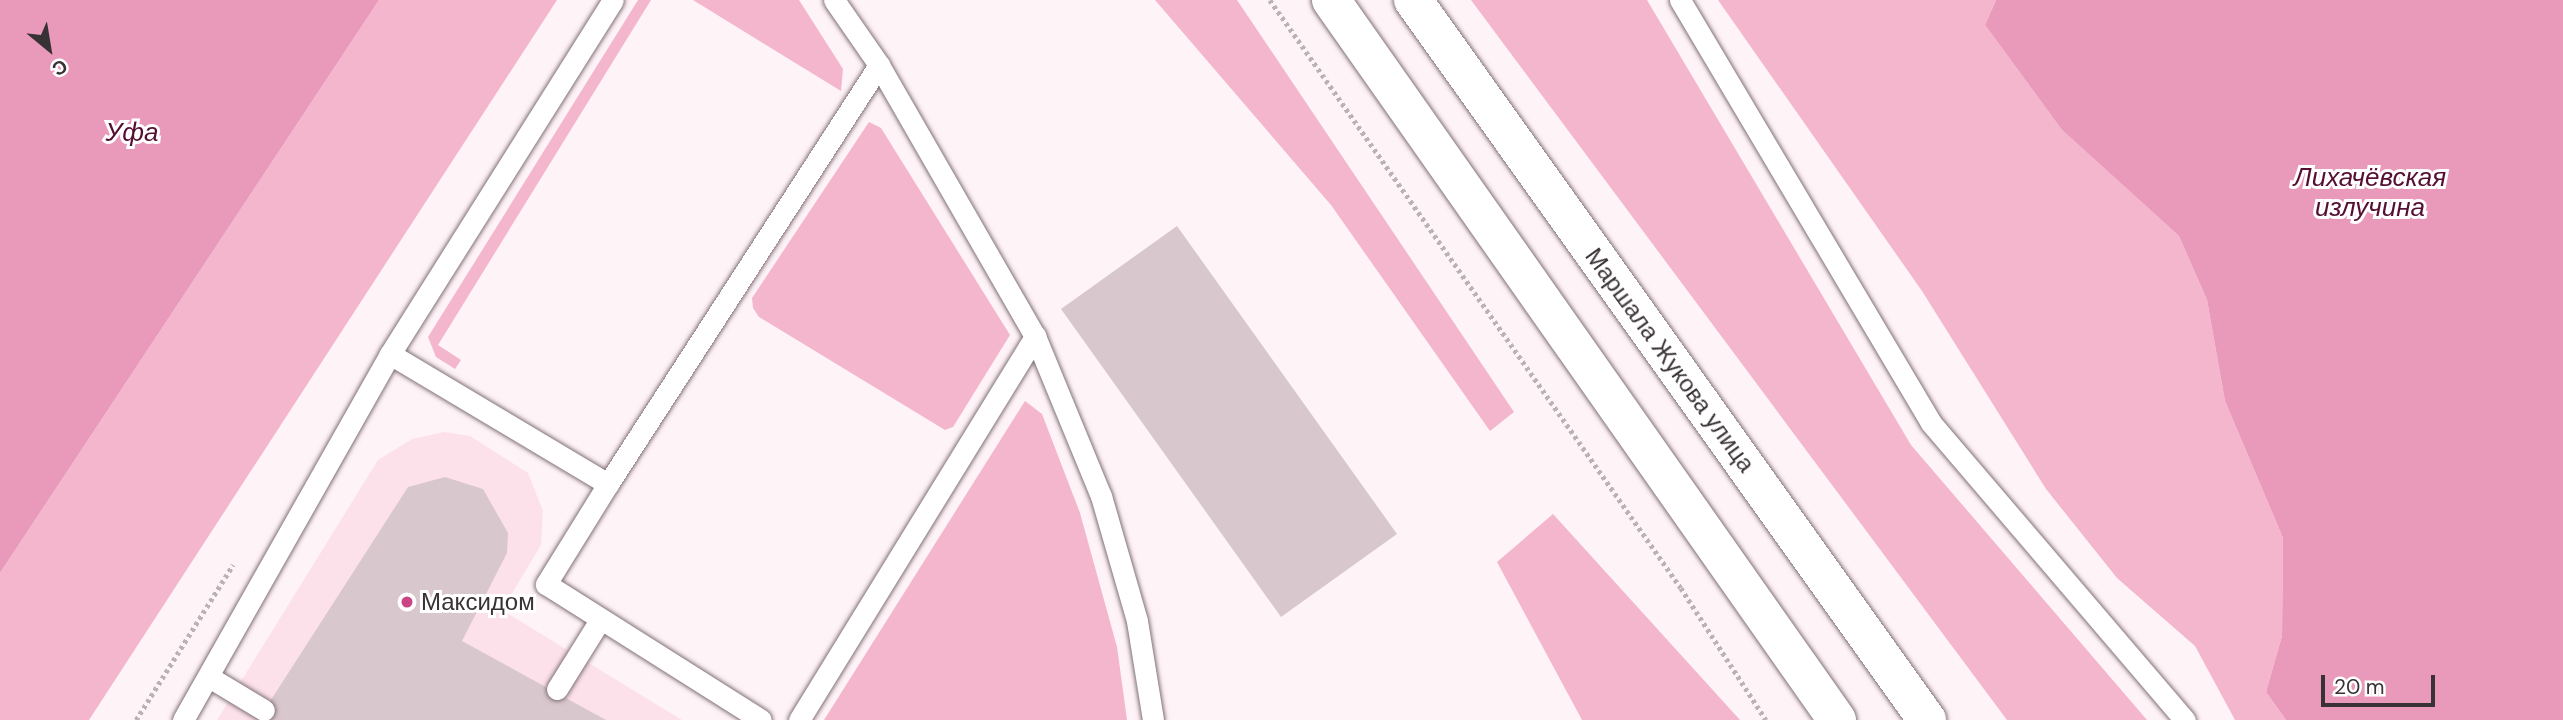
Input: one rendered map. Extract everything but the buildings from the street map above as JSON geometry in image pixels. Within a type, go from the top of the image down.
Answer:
[{"type":"main road","points":[[1331,0],[1837,720]]},
{"type":"main road","name":"Маршала Жукова улица","points":[[1413,0],[1927,720]]},
{"type":"lane","points":[[183,720],[390,354],[613,0]]},
{"type":"lane","points":[[834,0],[879,65],[1035,336],[1101,496],[1137,621],[1153,720]]},
{"type":"lane","points":[[1680,0],[1931,423],[2185,720]]},
{"type":"lane","points":[[761,720],[547,584],[608,484],[879,65]]},
{"type":"lane","points":[[799,720],[1035,336]]},
{"type":"lane","points":[[390,354],[608,484]]},
{"type":"lane","points":[[557,689],[600,620]]},
{"type":"lane","points":[[209,677],[264,710]]},
{"type":"path","points":[[1270,0],[1681,588],[1766,720]]},
{"type":"shaded area","points":[[379,0],[557,0],[89,720],[0,720],[0,573]]},
{"type":"shaded area","points":[[638,0],[651,0],[438,345],[461,360],[455,369],[436,357],[428,337]]},
{"type":"shaded area","points":[[693,0],[799,0],[843,69],[841,91]]},
{"type":"shaded area","points":[[1155,0],[1237,0],[1514,412],[1490,431],[1331,205]]},
{"type":"shaded area","points":[[1471,0],[1647,0],[1911,445],[2147,720],[2007,720]]},
{"type":"shaded area","points":[[1718,0],[1996,0],[1985,25],[2062,130],[2179,236],[2207,300],[2225,401],[2283,538],[2282,636],[2266,692],[2286,720],[2235,720],[2195,646],[2117,578],[2046,489],[1922,291]]},
{"type":"shaded area","points":[[869,122],[881,128],[1010,335],[953,427],[945,430],[759,317],[753,308],[752,298]]},
{"type":"shaded area","points":[[1025,401],[1042,414],[1080,513],[1117,647],[1127,720],[824,720]]},
{"type":"shaded area","points":[[444,432],[470,436],[528,473],[543,511],[541,545],[502,610],[682,720],[217,720],[378,460],[412,439]]},
{"type":"shaded area","points":[[1553,514],[1740,720],[1582,720],[1497,562]]},
{"type":"water","name":"Уфа","points":[[0,0],[379,0],[0,573]]},
{"type":"water","name":"Лихачёвская излучина","points":[[1996,0],[2563,0],[2563,720],[2286,720],[2266,692],[2282,636],[2283,538],[2225,401],[2207,300],[2179,236],[2062,130],[1985,25]]},
{"type":"place","name":"Максидом","points":[[407,602]]}]
